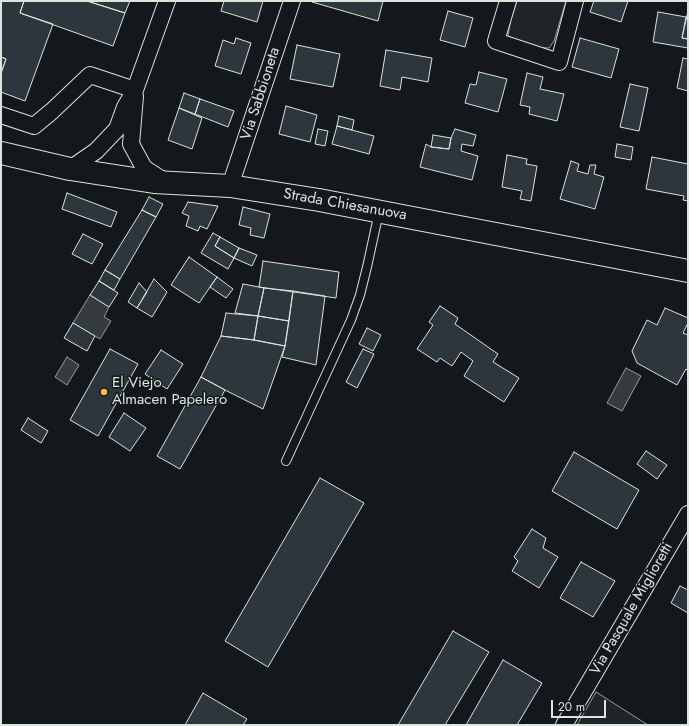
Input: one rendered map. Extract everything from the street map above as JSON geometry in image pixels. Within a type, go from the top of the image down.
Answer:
[{"type":"main road","name":"Strada Chiesanuova","points":[[1,153],[70,169],[154,182],[169,184],[230,186],[319,200],[688,271]]},
{"type":"street","points":[[70,169],[96,151],[117,129],[125,107],[135,90],[166,1]]},
{"type":"street","name":"Via Sabbioneta","points":[[230,186],[292,1]]},
{"type":"street","points":[[508,1],[496,40],[559,62],[575,1]]},
{"type":"street","points":[[1,115],[34,126],[90,75],[135,90]]},
{"type":"street","points":[[135,90],[131,144],[144,168],[169,184]]},
{"type":"street","name":"Via Pasquale Miglioretti","points":[[564,725],[688,514]]},
{"type":"lane","points":[[286,461],[351,320],[360,295],[379,211]]},
{"type":"shaded area","points":[[517,1],[566,1],[554,41],[549,48],[534,47],[512,40],[508,35]]},
{"type":"shaded area","points":[[90,295],[109,307],[104,317],[111,321],[100,339],[73,323]]},
{"type":"shaded area","points":[[67,357],[79,365],[67,385],[55,377]]},
{"type":"shaded area","points":[[626,368],[641,376],[622,411],[607,403]]},
{"type":"shaded area","points":[[596,692],[648,725],[577,725]]},
{"type":"building","points":[[1,1],[24,1],[20,13],[53,24],[25,101],[1,92],[1,73],[6,59],[1,57]]},
{"type":"building","points":[[24,1],[87,1],[125,13],[113,46],[20,13]]},
{"type":"building","points":[[87,1],[130,1],[125,13]]},
{"type":"building","points":[[224,1],[263,1],[257,22],[221,11]]},
{"type":"building","points":[[312,1],[383,1],[378,21]]},
{"type":"building","points":[[594,1],[628,1],[621,22],[590,12]]},
{"type":"building","points":[[448,11],[473,18],[465,47],[440,40]]},
{"type":"building","points":[[688,11],[688,39],[682,38]]},
{"type":"building","points":[[658,12],[686,17],[682,38],[688,39],[688,48],[653,42]]},
{"type":"building","points":[[236,38],[251,43],[241,74],[215,66],[223,40],[234,44]]},
{"type":"building","points":[[580,38],[619,49],[611,78],[572,67]]},
{"type":"building","points":[[297,45],[340,54],[333,87],[290,79]]},
{"type":"building","points":[[386,50],[432,58],[428,82],[402,77],[400,90],[380,86]]},
{"type":"building","points":[[1,57],[6,59],[1,73]]},
{"type":"building","points":[[683,58],[688,59],[688,91],[677,88]]},
{"type":"building","points":[[479,72],[507,79],[498,112],[465,103],[470,84],[476,85]]},
{"type":"building","points":[[527,73],[543,77],[540,89],[564,94],[557,121],[529,114],[530,107],[520,105]]},
{"type":"building","points":[[630,84],[648,88],[639,131],[620,127]]},
{"type":"building","points":[[184,93],[200,99],[195,114],[179,108]]},
{"type":"building","points":[[200,99],[234,111],[228,127],[195,114]]},
{"type":"building","points":[[286,106],[317,115],[310,142],[279,134]]},
{"type":"building","points":[[179,108],[202,118],[192,149],[168,140]]},
{"type":"building","points":[[339,116],[354,120],[352,130],[337,126]]},
{"type":"building","points":[[337,126],[374,136],[369,154],[332,144]]},
{"type":"building","points":[[318,129],[328,131],[325,146],[315,144]]},
{"type":"building","points":[[455,129],[476,135],[473,146],[462,144],[461,151],[478,156],[472,180],[420,167],[426,144],[431,147],[449,149],[451,138]]},
{"type":"building","points":[[433,135],[451,138],[449,149],[431,147]]},
{"type":"building","points":[[617,144],[633,147],[631,160],[615,157]]},
{"type":"building","points":[[507,155],[527,159],[526,164],[537,166],[531,201],[520,199],[522,191],[502,187]]},
{"type":"building","points":[[652,157],[688,164],[688,201],[683,200],[684,196],[646,189]]},
{"type":"building","points":[[571,161],[579,164],[577,171],[588,174],[590,165],[596,165],[594,174],[604,177],[595,209],[560,199]]},
{"type":"building","points":[[67,193],[117,212],[111,227],[62,209]]},
{"type":"building","points":[[149,197],[163,204],[156,217],[142,210]]},
{"type":"building","points":[[188,202],[218,206],[207,229],[200,226],[198,231],[186,226],[189,216],[182,213]]},
{"type":"building","points":[[243,207],[270,214],[264,238],[250,235],[251,228],[239,225]]},
{"type":"building","points":[[142,210],[156,217],[120,279],[105,270]]},
{"type":"building","points":[[213,233],[220,237],[215,246],[234,258],[228,269],[201,253]]},
{"type":"building","points":[[83,234],[103,244],[92,264],[72,254]]},
{"type":"building","points":[[220,237],[239,248],[234,258],[215,246]]},
{"type":"building","points":[[239,248],[257,255],[252,266],[234,258]]},
{"type":"building","points":[[189,257],[217,277],[199,303],[171,285]]},
{"type":"building","points":[[263,261],[339,272],[336,298],[259,287]]},
{"type":"building","points":[[105,270],[120,279],[114,290],[99,281]]},
{"type":"building","points":[[217,277],[233,289],[226,298],[210,287]]},
{"type":"building","points":[[154,279],[167,292],[152,317],[137,308]]},
{"type":"building","points":[[99,281],[118,293],[109,307],[90,295]]},
{"type":"building","points":[[139,283],[147,292],[137,308],[128,302]]},
{"type":"building","points":[[243,284],[264,288],[258,316],[235,313]]},
{"type":"building","points":[[264,288],[293,291],[289,321],[258,316]]},
{"type":"building","points":[[293,291],[325,296],[316,365],[282,357]]},
{"type":"building","points":[[440,306],[458,318],[455,324],[498,354],[493,362],[519,378],[504,402],[464,376],[473,361],[461,352],[452,366],[440,358],[437,362],[417,349],[433,325],[429,322]]},
{"type":"building","points":[[665,308],[688,318],[688,323],[683,333],[688,335],[688,371],[686,369],[677,385],[637,363],[632,351],[647,320],[657,325]]},
{"type":"building","points":[[226,313],[258,316],[254,340],[221,336]]},
{"type":"building","points":[[258,316],[289,321],[285,346],[254,340]]},
{"type":"building","points":[[73,323],[95,336],[87,351],[64,338]]},
{"type":"building","points":[[367,328],[381,335],[373,351],[359,344]]},
{"type":"building","points":[[221,336],[285,346],[263,409],[201,377]]},
{"type":"building","name":"El Viejo Almacen Papelero","points":[[110,349],[138,364],[98,436],[70,420]]},
{"type":"building","points":[[363,349],[374,354],[357,388],[346,382]]},
{"type":"building","points":[[161,350],[183,364],[167,389],[145,374]]},
{"type":"building","points":[[201,377],[225,390],[180,469],[157,456]]},
{"type":"building","points":[[124,413],[146,428],[130,451],[109,437]]},
{"type":"building","points":[[28,418],[48,431],[41,443],[21,430]]},
{"type":"building","points":[[646,451],[667,465],[657,479],[637,464]]},
{"type":"building","points":[[574,452],[639,490],[617,529],[552,491]]},
{"type":"building","points":[[320,478],[364,503],[268,667],[225,641]]},
{"type":"building","points":[[532,529],[546,538],[543,548],[558,557],[539,588],[512,571],[518,561],[514,557]]},
{"type":"building","points":[[581,562],[615,581],[593,617],[560,598]]},
{"type":"building","points":[[680,586],[688,590],[688,613],[671,603]]},
{"type":"building","points":[[453,631],[489,652],[445,725],[398,725]]},
{"type":"building","points":[[503,660],[542,683],[517,725],[466,725]]},
{"type":"building","points":[[203,693],[247,719],[243,725],[185,725]]},
{"type":"place","name":"El Viejo Almacen Papelero","points":[[104,392]]}]
